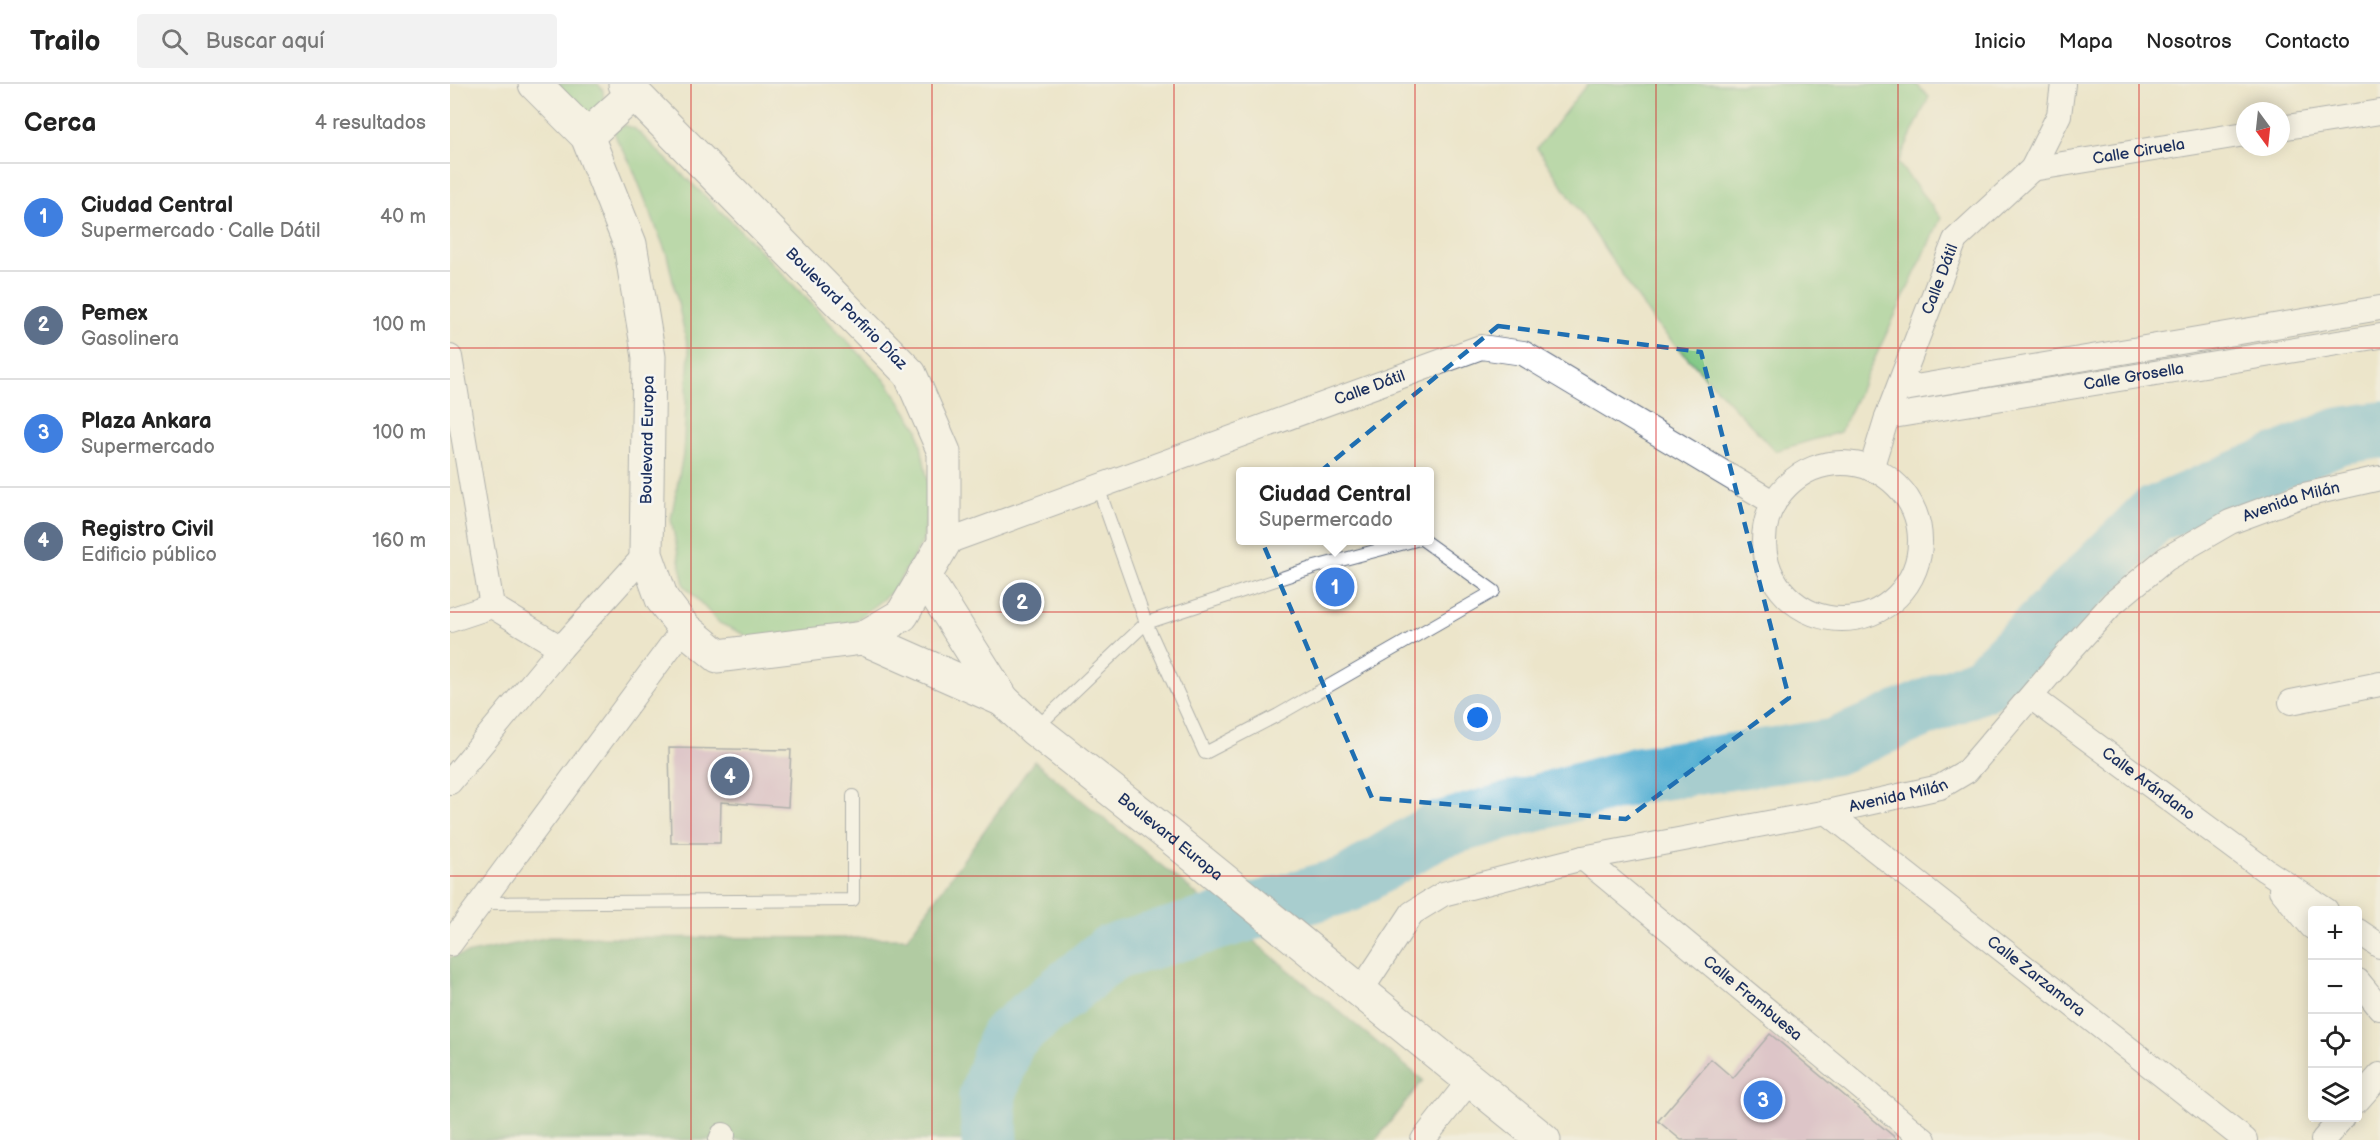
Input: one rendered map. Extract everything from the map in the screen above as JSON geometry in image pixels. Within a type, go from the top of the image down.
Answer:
[{"type":"main road","name":"Boulevard Europa","points":[[535,84],[587,136],[630,244],[650,357],[646,554],[662,599],[684,628],[718,656],[863,638],[902,615],[924,575],[1003,700],[1034,729],[1544,1140]]},
{"type":"main road","points":[[587,136],[629,89]]},
{"type":"main road","name":"Boulevard Porfirio Díaz","points":[[629,89],[910,374],[944,452],[944,543]]},
{"type":"main road","points":[[924,575],[944,543]]},
{"type":"main road","name":"Boulevard Europa","points":[[863,638],[1003,700]]},
{"type":"street","name":"Calle Dátil","points":[[1872,469],[1887,417],[1955,240],[2032,169],[2059,116],[2063,84]]},
{"type":"street","points":[[2290,127],[2380,112]]},
{"type":"street","name":"Calle Ciruela","points":[[2032,169],[2236,135]]},
{"type":"street","name":"Calle Grosella","points":[[1898,390],[2380,308]]},
{"type":"street","name":"Calle Grosella","points":[[1887,417],[2380,336]]},
{"type":"street","name":"Calle Dátil","points":[[944,543],[1482,347],[1523,353],[1774,503]]},
{"type":"street","points":[[450,357],[492,606],[561,648]]},
{"type":"street","points":[[1850,463],[1872,469],[1895,482],[1912,504],[1920,530],[1920,557],[1910,582],[1892,603],[1868,616],[1841,620],[1814,615],[1791,602],[1773,581],[1764,555],[1764,528],[1774,503],[1787,485],[1806,472],[1827,464],[1850,463]]},
{"type":"street","name":"Avenida Milán","points":[[1350,984],[1412,913],[1443,894],[1584,858],[1827,812],[1940,787],[1967,771],[2113,603],[2166,559],[2230,522],[2300,496],[2380,478]]},
{"type":"street","points":[[450,782],[561,648],[646,554]]},
{"type":"street","points":[[450,620],[492,606]]},
{"type":"street","points":[[450,944],[684,628]]},
{"type":"street","points":[[2290,702],[2380,684]]},
{"type":"street","name":"Calle Arándano","points":[[2031,698],[2265,870],[2320,906]]},
{"type":"street","name":"Calle Zarzamora","points":[[1827,812],[2245,1140]]},
{"type":"street","name":"Calle Frambuesa","points":[[1584,858],[1924,1140]]},
{"type":"street","name":"Calle Arándano","points":[[2265,870],[2308,921]]},
{"type":"street","points":[[2362,935],[2380,946]]},
{"type":"street","points":[[2362,986],[2380,1008]]},
{"type":"street","points":[[2362,1095],[2380,1075]]},
{"type":"street","points":[[1423,1140],[1470,1080]]},
{"type":"street","points":[[2323,1140],[2339,1122]]},
{"type":"lane","points":[[1098,487],[1146,623],[1205,753],[1278,715],[1494,591],[1430,545]]},
{"type":"lane","points":[[1034,729],[1146,623],[1315,567],[1397,545]]},
{"type":"lane","points":[[482,903],[853,900],[852,796]]},
{"type":"highlighted area","points":[[1498,326],[1701,352],[1789,698],[1626,819],[1372,798],[1255,525]]},
{"type":"green space","points":[[558,84],[598,84],[603,90],[604,105],[593,113],[581,111]]},
{"type":"green space","points":[[1587,84],[1916,84],[1929,97],[1898,163],[1941,218],[1840,432],[1775,451],[1654,322],[1537,148]]},
{"type":"green space","points":[[625,125],[635,129],[741,231],[888,383],[918,429],[930,493],[923,541],[893,591],[856,620],[810,640],[758,641],[719,623],[684,585],[671,519],[683,454],[689,352],[667,255],[631,164],[614,131]]},
{"type":"green space","points":[[1034,761],[1423,1080],[1376,1140],[450,1140],[450,957],[549,937],[907,938]]},
{"type":"building","points":[[669,748],[791,750],[788,807],[721,802],[720,843],[671,843]]},
{"type":"building","points":[[1770,1034],[1898,1140],[1681,1140],[1658,1121],[1711,1059],[1733,1078]]},
{"type":"waterway","points":[[990,1140],[987,1097],[1007,1038],[1110,953],[1348,884],[1435,831],[1638,775],[1834,747],[1984,683],[2153,515],[2339,436],[2380,430]]},
{"type":"place","name":"Ciudad Central","points":[[1335,587]]},
{"type":"place","name":"Pemex","points":[[1022,602]]},
{"type":"place","name":"Registro Civil","points":[[730,776]]},
{"type":"place","name":"Plaza Ankara","points":[[1763,1100]]}]
